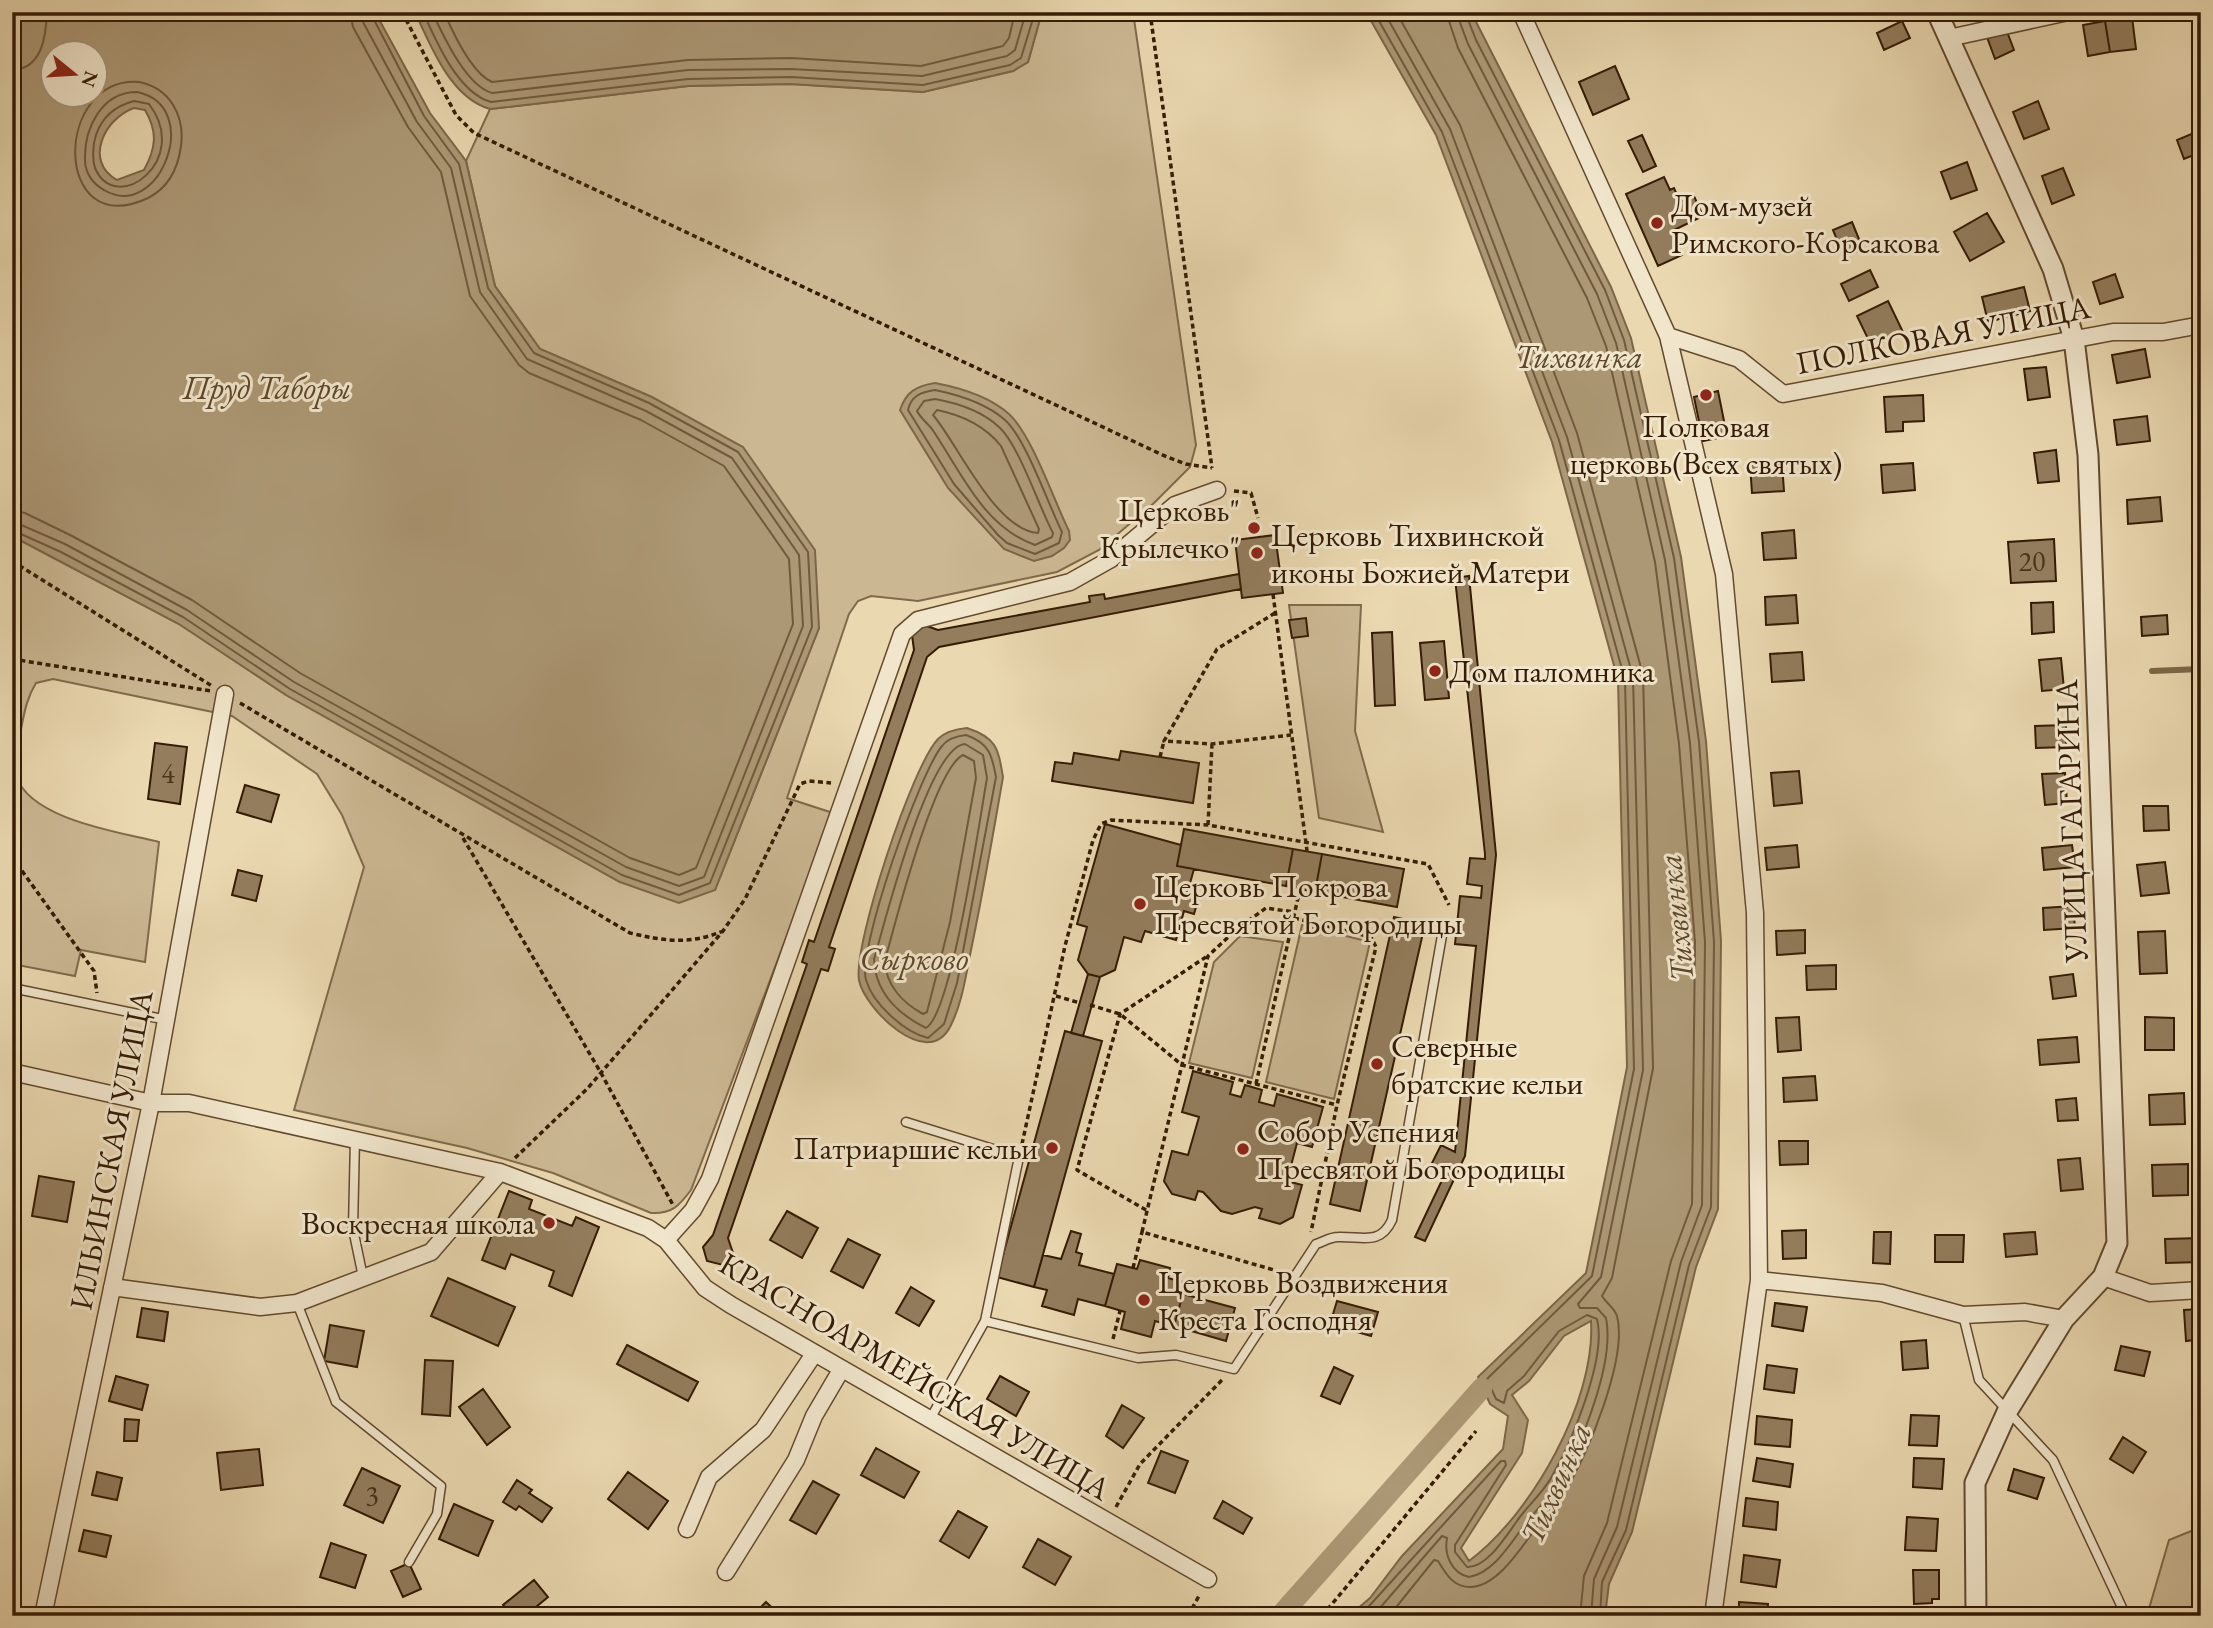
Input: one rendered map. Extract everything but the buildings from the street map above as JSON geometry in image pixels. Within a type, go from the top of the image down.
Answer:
[{"type":"street","points":[[1521,12],[1668,336],[1724,574],[1755,913],[1759,1280],[1713,1616]]},
{"type":"street","name":"УЛИЦА ГАГАРИНА","points":[[1937,12],[2053,269],[2074,339],[2088,455],[2117,1243],[2103,1277],[2064,1319],[2008,1410],[1975,1483],[1976,1616]]},
{"type":"street","points":[[1949,38],[2068,12]]},
{"type":"street","name":"ПОЛКОВАЯ УЛИЦА","points":[[1668,336],[1739,359],[1783,394],[2113,332],[2163,332],[2201,325]]},
{"type":"street","points":[[666,1240],[693,1210],[710,1179],[902,634],[918,620],[1070,582],[1111,559],[1175,505],[1217,490]]},
{"type":"street","name":"ИЛЬИНСКАЯ УЛИЦА","points":[[43,1616],[151,1103],[225,694]]},
{"type":"street","name":"КРАСНОАРМЕЙСКАЯ УЛИЦА","points":[[12,1072],[151,1103],[189,1103],[500,1172],[627,1218],[666,1240],[705,1289],[929,1421],[1208,1579]]},
{"type":"street","points":[[112,1287],[260,1307],[298,1303],[431,1252],[500,1172]]},
{"type":"street","points":[[2103,1277],[2150,1293],[2201,1290]]},
{"type":"street","points":[[1759,1280],[1882,1293],[1963,1315],[2025,1312],[2064,1319]]},
{"type":"street","points":[[687,1529],[709,1477],[763,1430],[814,1353]]},
{"type":"street","points":[[726,1572],[796,1460],[814,1416],[841,1370]]},
{"type":"lane","points":[[985,1321],[1138,1358],[1176,1355],[1234,1369],[1316,1244],[1335,1237],[1375,1239],[1386,1233],[1392,1220],[1444,924]]},
{"type":"lane","points":[[12,988],[167,1020]]},
{"type":"lane","points":[[906,1122],[1019,1157],[985,1321],[929,1421]]},
{"type":"lane","points":[[355,1138],[353,1229],[363,1278]]},
{"type":"lane","points":[[298,1303],[336,1402],[441,1486],[437,1514],[409,1562]]},
{"type":"lane","points":[[1963,1315],[1979,1380],[2053,1460],[2126,1616]]},
{"type":"path","points":[[402,12],[456,115],[474,133],[1167,457],[1186,464],[1212,468]]},
{"type":"path","points":[[1150,12],[1217,490]]},
{"type":"path","points":[[1251,493],[1258,518]]},
{"type":"path","points":[[12,561],[225,694],[630,933],[667,942],[693,941],[723,930]]},
{"type":"path","points":[[1273,594],[1307,851]]},
{"type":"path","points":[[1160,757],[1164,741],[1217,649],[1275,613]]},
{"type":"path","points":[[12,659],[225,694]]},
{"type":"path","points":[[1164,741],[1212,744],[1291,736]]},
{"type":"path","points":[[1208,825],[1212,744]]},
{"type":"path","points":[[500,1172],[601,1073],[723,930],[745,899],[800,784],[809,781],[850,785]]},
{"type":"path","points":[[1019,1157],[1089,853],[1101,824],[1111,820],[1208,825],[1428,864],[1449,905]]},
{"type":"path","points":[[462,835],[601,1073],[682,1222]]},
{"type":"path","points":[[12,857],[94,971],[96,1005]]},
{"type":"path","points":[[1256,1084],[1300,889]]},
{"type":"path","points":[[1146,1210],[1077,1170],[1120,1014],[1208,956],[1266,908],[1295,912]]},
{"type":"path","points":[[1294,918],[1371,937],[1376,947],[1312,1219],[1311,1234],[1316,1244]]},
{"type":"path","points":[[1240,927],[1289,935]]},
{"type":"path","points":[[1133,1268],[1208,956]]},
{"type":"path","points":[[1056,996],[1080,1003]]},
{"type":"path","points":[[1090,1006],[1120,1014],[1182,1065],[1337,1105]]},
{"type":"path","points":[[1142,1232],[1294,1275]]},
{"type":"path","points":[[1109,1352],[1120,1311]]},
{"type":"path","points":[[1108,1523],[1140,1464],[1234,1369]]},
{"type":"path","points":[[1322,1616],[1476,1431]]},
{"type":"path","points":[[1188,1616],[1194,1605]]},
{"type":"shaded area","points":[[1042,12],[1133,12],[1196,445],[1190,467],[1154,503],[1099,550],[1057,572],[918,601],[871,596],[858,601],[849,614],[787,798],[833,813],[691,1190],[679,1205],[664,1212],[651,1213],[553,1173],[467,1148],[294,1110],[364,867],[342,815],[317,774],[232,716],[53,679],[36,683],[26,707],[16,750],[16,776],[25,791],[39,803],[78,822],[159,842],[145,962],[81,950],[75,976],[12,964],[12,536],[179,624],[286,695],[620,882],[715,890],[819,628],[652,397],[540,349],[495,286],[466,161],[490,109],[688,86],[790,84],[923,92],[1013,71],[1028,62]]},
{"type":"shaded area","points":[[1289,605],[1361,605],[1355,731],[1383,832],[1319,818]]},
{"type":"shaded area","points":[[1302,925],[1370,942],[1334,1099],[1266,1082]]},
{"type":"shaded area","points":[[1240,936],[1283,942],[1252,1078],[1189,1063],[1214,962]]},
{"type":"shaded area","points":[[2201,1527],[2201,1616],[2142,1616],[2148,1612],[2169,1540]]},
{"type":"water","name":"Пруд Таборы","points":[[21,12],[375,12],[430,113],[466,161],[495,286],[540,349],[652,397],[743,447],[815,550],[819,628],[715,890],[679,903],[620,882],[286,695],[179,624],[12,536],[12,59]],"holes":[[[134,108],[145,110],[154,133],[151,154],[144,170],[117,180],[107,172],[101,162],[102,141],[114,121],[124,113]]]},
{"type":"water","points":[[415,12],[1042,12],[1028,62],[1013,71],[923,92],[790,84],[688,86],[490,109],[476,103],[453,83],[435,55]]},
{"type":"water","name":"Тихвинка","points":[[1366,12],[1471,12],[1611,287],[1631,338],[1681,557],[1706,741],[1721,941],[1718,1209],[1696,1267],[1632,1532],[1609,1584],[1605,1616],[1349,1616],[1370,1598],[1402,1556],[1503,1449],[1508,1416],[1490,1404],[1478,1377],[1586,1273],[1627,1067],[1618,680],[1552,442],[1436,135]],"holes":[[[1591,1321],[1590,1352],[1583,1385],[1571,1419],[1537,1485],[1493,1540],[1469,1561],[1461,1548],[1522,1453],[1528,1420],[1512,1395],[1529,1381],[1564,1336]]]},
{"type":"water","points":[[935,383],[984,398],[1009,414],[1018,424],[1034,452],[1069,531],[1070,540],[1064,548],[1052,556],[1034,561],[1004,549],[948,488],[900,410],[913,391]]},
{"type":"water","name":"Сырково","points":[[967,728],[985,736],[994,745],[1003,777],[961,999],[950,1027],[940,1039],[927,1042],[912,1039],[898,1030],[872,1005],[859,980],[860,961],[865,931],[886,856],[914,783],[938,739],[951,731]]},
{"type":"waterway","points":[[2152,671],[2201,669]]},
{"type":"waterway","points":[[1280,1616],[1482,1388]]},
{"type":"place","name":"Дом-музей Римского-Корсакова","points":[[1657,223]]},
{"type":"place","name":"Полковая церковь(Всех святых)","points":[[1706,395]]},
{"type":"place","name":"Церковь\" Крылечко\"","points":[[1254,528]]},
{"type":"place","name":"Церковь Тихвинской иконы Божией Матери","points":[[1257,553]]},
{"type":"place","name":"Дом паломника","points":[[1435,671]]},
{"type":"place","name":"Церковь Покрова Пресвятой Богородицы","points":[[1140,904]]},
{"type":"place","name":"Северные братские кельи","points":[[1377,1064]]},
{"type":"place","name":"Патриаршие кельи","points":[[1052,1148]]},
{"type":"place","name":"Собор Успения Пресвятой Богородицы","points":[[1243,1149]]},
{"type":"place","name":"Воскресная школа","points":[[549,1223]]},
{"type":"place","name":"Церковь Воздвижения Креста Господня","points":[[1144,1300]]}]
